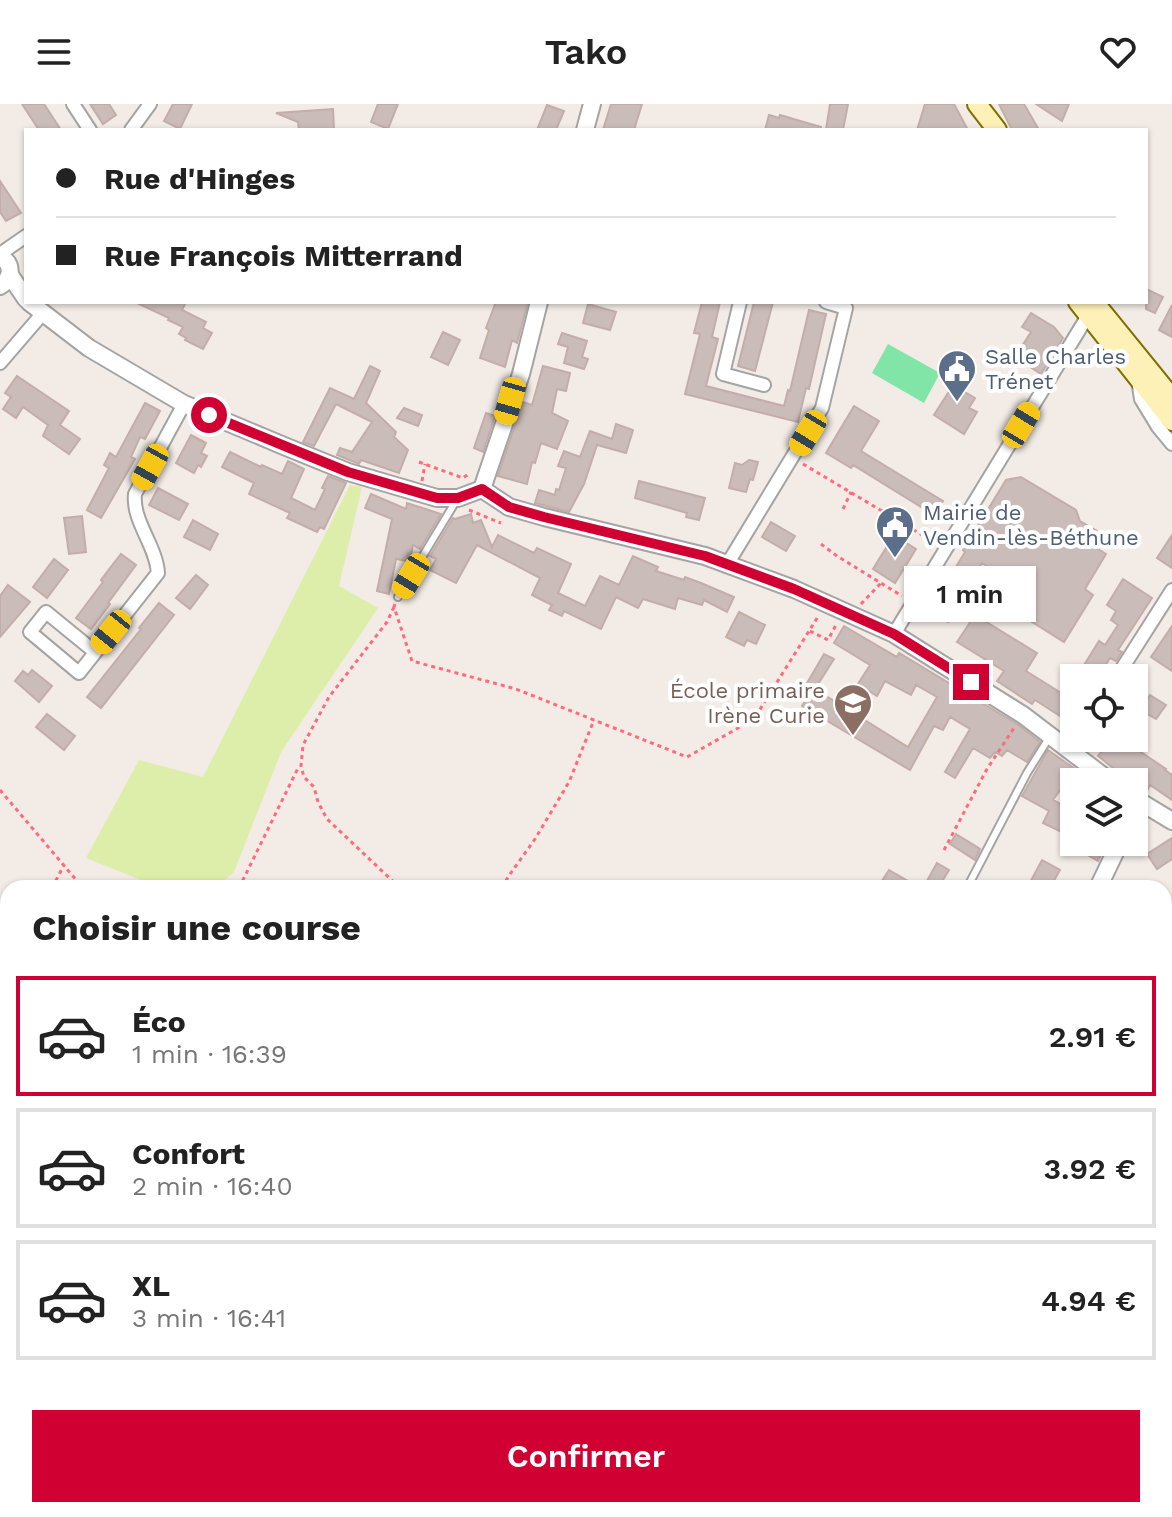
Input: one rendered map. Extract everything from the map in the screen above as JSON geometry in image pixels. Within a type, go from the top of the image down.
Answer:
[{"type":"main road","points":[[976,104],[982,128]]},
{"type":"main road","points":[[976,104],[995,128]]},
{"type":"main road","points":[[1089,307],[1172,398]]},
{"type":"main road","points":[[1089,307],[1138,380],[1172,421]]},
{"type":"street","points":[[73,104],[89,128]]},
{"type":"street","points":[[132,128],[150,104]]},
{"type":"street","points":[[586,128],[592,104]]},
{"type":"street","points":[[23,239],[3,270],[24,296]]},
{"type":"street","points":[[32,304],[89,348],[184,404],[348,472],[454,505],[486,482],[521,374],[538,304]]},
{"type":"street","points":[[740,304],[723,374],[764,385]]},
{"type":"street","points":[[728,563],[822,408],[846,308],[833,304]]},
{"type":"street","points":[[894,634],[1089,307]]},
{"type":"street","points":[[0,363],[43,313]]},
{"type":"street","points":[[1138,380],[1141,399],[1172,444]]},
{"type":"street","points":[[95,652],[46,612],[30,632],[79,673],[158,573],[157,561],[134,506],[135,494],[184,404]]},
{"type":"street","points":[[486,482],[509,507],[705,556],[794,589],[894,634],[1060,738]]},
{"type":"street","points":[[1125,664],[1172,590]]},
{"type":"street","points":[[1083,752],[1098,768]]},
{"type":"street","points":[[1148,810],[1172,821]]},
{"type":"street","points":[[1102,880],[1113,856]]},
{"type":"lane","points":[[398,597],[454,505]]},
{"type":"lane","points":[[971,880],[1027,773],[1051,735]]},
{"type":"path","points":[[793,458],[946,549]]},
{"type":"path","points":[[419,462],[463,478],[473,471],[486,482]]},
{"type":"path","points":[[843,509],[851,492]]},
{"type":"path","points":[[454,505],[501,523]]},
{"type":"path","points":[[821,544],[913,602]]},
{"type":"path","points":[[810,631],[828,640],[839,620],[848,625],[881,583]]},
{"type":"path","points":[[392,880],[327,819],[314,787],[304,777],[301,762],[303,745],[329,697],[387,622],[398,597]]},
{"type":"path","points":[[394,607],[412,661],[516,689],[687,757],[754,719],[826,604]]},
{"type":"path","points":[[944,850],[987,769],[1023,715]]},
{"type":"path","points":[[507,880],[569,782],[594,719]]},
{"type":"path","points":[[243,880],[301,762]]},
{"type":"path","points":[[0,790],[76,880]]},
{"type":"path","points":[[56,880],[64,865]]},
{"type":"green space","points":[[888,344],[940,373],[924,403],[872,373]]},
{"type":"green space","points":[[350,485],[362,487],[339,586],[378,608],[281,752],[234,872],[224,880],[141,880],[86,858],[139,760],[203,777]]},
{"type":"building","points":[[22,104],[44,104],[60,128],[38,128]]},
{"type":"building","points":[[90,104],[109,104],[116,115],[103,124]]},
{"type":"building","points":[[173,104],[192,104],[180,128],[164,121]]},
{"type":"building","points":[[378,104],[398,104],[388,128],[371,122]]},
{"type":"building","points":[[611,104],[642,104],[635,128],[604,128]]},
{"type":"building","points":[[830,104],[848,104],[843,128],[826,128]]},
{"type":"building","points":[[925,104],[954,104],[967,128],[918,128]]},
{"type":"building","points":[[999,104],[1024,104],[1038,128],[1011,128]]},
{"type":"building","points":[[1036,104],[1069,104],[1062,121]]},
{"type":"building","points":[[547,105],[564,111],[557,128],[538,128]]},
{"type":"building","points":[[333,109],[334,128],[299,128],[298,122],[276,113]]},
{"type":"building","points":[[769,115],[779,118],[780,115],[821,127],[821,128],[766,128]]},
{"type":"building","points":[[0,181],[21,213],[6,221],[0,212]]},
{"type":"building","points":[[1148,290],[1163,297],[1155,313],[1146,309]]},
{"type":"building","points":[[139,304],[185,304],[182,310],[206,322],[203,328],[212,333],[203,349],[185,340],[179,334],[183,327]]},
{"type":"building","points":[[495,304],[527,304],[517,343],[512,340],[505,367],[480,358],[489,330],[486,328]]},
{"type":"building","points":[[588,304],[616,312],[610,330],[583,323]]},
{"type":"building","points":[[701,304],[720,304],[712,337],[718,339],[706,386],[784,406],[809,310],[826,314],[798,422],[685,394],[700,334],[694,333]]},
{"type":"building","points":[[754,304],[772,304],[755,371],[738,366]]},
{"type":"building","points":[[1172,305],[1172,337],[1159,330]]},
{"type":"building","points":[[1031,313],[1054,327],[1063,338],[1041,374],[1015,357],[1031,332],[1022,327]]},
{"type":"building","points":[[443,332],[460,340],[448,365],[431,357]]},
{"type":"building","points":[[562,333],[587,341],[582,357],[588,359],[584,369],[564,363],[568,347],[558,344]]},
{"type":"building","points":[[370,366],[380,371],[366,403],[396,432],[394,437],[408,450],[399,473],[361,460],[359,464],[337,455],[340,448],[352,452],[372,422],[336,404],[314,446],[303,442],[330,388],[354,399]]},
{"type":"building","points":[[543,366],[570,373],[566,391],[557,389],[552,413],[568,421],[557,449],[541,443],[527,484],[498,476],[523,402],[532,405]]},
{"type":"building","points":[[17,376],[69,411],[60,425],[80,439],[69,454],[43,436],[48,425],[23,407],[16,418],[3,409],[11,397],[5,393]]},
{"type":"building","name":"Salle Charles Trénet","points":[[953,385],[975,398],[969,408],[977,412],[964,434],[934,415]]},
{"type":"building","points":[[145,403],[160,411],[145,439],[140,437],[131,457],[135,459],[101,518],[87,510],[109,468],[104,465],[110,453],[116,457]]},
{"type":"building","points":[[854,406],[879,421],[861,451],[943,501],[934,515],[853,465],[851,468],[826,453]]},
{"type":"building","points":[[404,408],[422,415],[418,426],[397,418]]},
{"type":"building","points":[[486,413],[495,416],[483,452],[474,448]]},
{"type":"building","points":[[616,424],[633,430],[626,453],[597,445],[584,484],[569,512],[535,503],[539,490],[555,495],[556,489],[559,490],[566,468],[558,466],[564,451],[580,457],[590,431],[612,439]]},
{"type":"building","points":[[191,435],[206,443],[201,453],[207,456],[194,473],[176,463]]},
{"type":"building","points":[[230,452],[282,474],[288,461],[304,469],[291,498],[315,510],[328,476],[346,483],[324,529],[320,527],[317,532],[287,518],[290,513],[249,494],[254,483],[222,467]]},
{"type":"building","points":[[749,460],[758,462],[746,492],[729,488],[735,463],[742,465]]},
{"type":"building","points":[[1021,477],[1076,510],[1080,521],[1097,531],[1099,539],[1095,547],[1106,554],[1085,589],[1093,595],[1064,642],[989,595],[1002,576],[982,563],[948,622],[929,611],[1006,480]]},
{"type":"building","points":[[639,481],[705,498],[699,520],[686,517],[687,513],[635,498]]},
{"type":"building","points":[[158,488],[188,504],[179,520],[149,505]]},
{"type":"building","points":[[371,494],[406,509],[407,503],[441,514],[420,549],[413,545],[407,561],[396,559],[389,594],[377,591],[392,519],[365,508]]},
{"type":"building","points":[[471,514],[473,523],[481,520],[492,547],[498,535],[534,553],[537,548],[571,564],[558,593],[585,606],[600,576],[619,585],[633,556],[658,567],[656,571],[684,580],[685,577],[734,597],[727,612],[704,600],[702,605],[678,598],[675,609],[643,599],[638,608],[616,597],[601,629],[564,611],[562,616],[549,610],[552,605],[532,595],[540,578],[477,545],[456,583],[430,570],[436,559],[430,556],[453,518]]},
{"type":"building","points":[[82,516],[86,552],[69,554],[64,518]]},
{"type":"building","points":[[193,520],[218,534],[210,550],[184,537]]},
{"type":"building","points":[[771,522],[795,536],[786,551],[762,537]]},
{"type":"building","name":"Mairie de Vendin-lès-Béthune","points":[[894,535],[916,549],[895,583],[873,569]]},
{"type":"building","points":[[1172,535],[1172,568],[1157,558]]},
{"type":"building","points":[[121,554],[136,565],[91,629],[76,618]]},
{"type":"building","points":[[54,559],[68,570],[47,598],[33,587]]},
{"type":"building","points":[[196,575],[208,585],[190,609],[176,598]]},
{"type":"building","points":[[1123,579],[1152,598],[1118,650],[1122,652],[1116,661],[1110,658],[1106,664],[1085,664],[1099,641],[1105,645],[1118,625],[1111,620],[1116,611],[1107,605]]},
{"type":"building","points":[[8,585],[30,602],[0,637],[0,596]]},
{"type":"building","points":[[159,603],[174,615],[101,708],[87,697]]},
{"type":"building","points":[[739,612],[765,625],[756,644],[747,640],[744,646],[726,637]]},
{"type":"building","points":[[975,615],[1037,653],[1026,671],[1060,692],[1060,716],[1035,700],[1032,704],[997,681],[1004,671],[957,642]]},
{"type":"building","points":[[844,626],[897,657],[899,653],[1017,724],[1040,742],[1027,762],[1007,750],[1002,756],[995,752],[990,758],[973,748],[955,778],[945,772],[970,729],[950,717],[943,730],[934,726],[910,770],[802,706],[809,694],[803,690],[824,654],[834,659],[815,689],[908,747],[937,697],[916,685],[911,695],[885,681],[877,696],[858,684],[870,665],[834,643]]},
{"type":"building","points":[[1172,626],[1172,671],[1151,657]]},
{"type":"building","points":[[32,670],[52,686],[39,702],[15,681],[23,671],[28,675]]},
{"type":"building","points":[[1150,695],[1166,705],[1156,719],[1148,714]]},
{"type":"building","points":[[47,714],[75,736],[64,750],[36,727]]},
{"type":"building","points":[[1048,750],[1074,768],[1060,768],[1060,790],[1053,800],[1060,804],[1060,831],[1043,823],[1049,811],[1022,796]]},
{"type":"building","points":[[1102,752],[1141,752],[1172,775],[1172,800],[1150,785],[1148,789],[1148,768],[1113,768],[1098,756]]},
{"type":"building","points":[[956,834],[980,849],[975,860],[950,844]]},
{"type":"building","points":[[1172,838],[1172,859],[1157,869],[1148,853]]},
{"type":"building","points":[[1042,860],[1060,870],[1054,880],[1031,880]]},
{"type":"building","points":[[937,863],[949,870],[943,880],[927,880]]},
{"type":"building","points":[[889,870],[906,880],[883,880]]},
{"type":"place","name":"Salle Charles Trénet","points":[[957,403]]},
{"type":"place","name":"Mairie de Vendin-lès-Béthune","points":[[895,559]]},
{"type":"place","name":"École primaire Irène Curie","points":[[853,737]]},
{"type":"route","points":[[209,415],[348,472],[437,498],[458,498],[482,489],[509,507],[728,563],[894,634],[971,682]]}]
